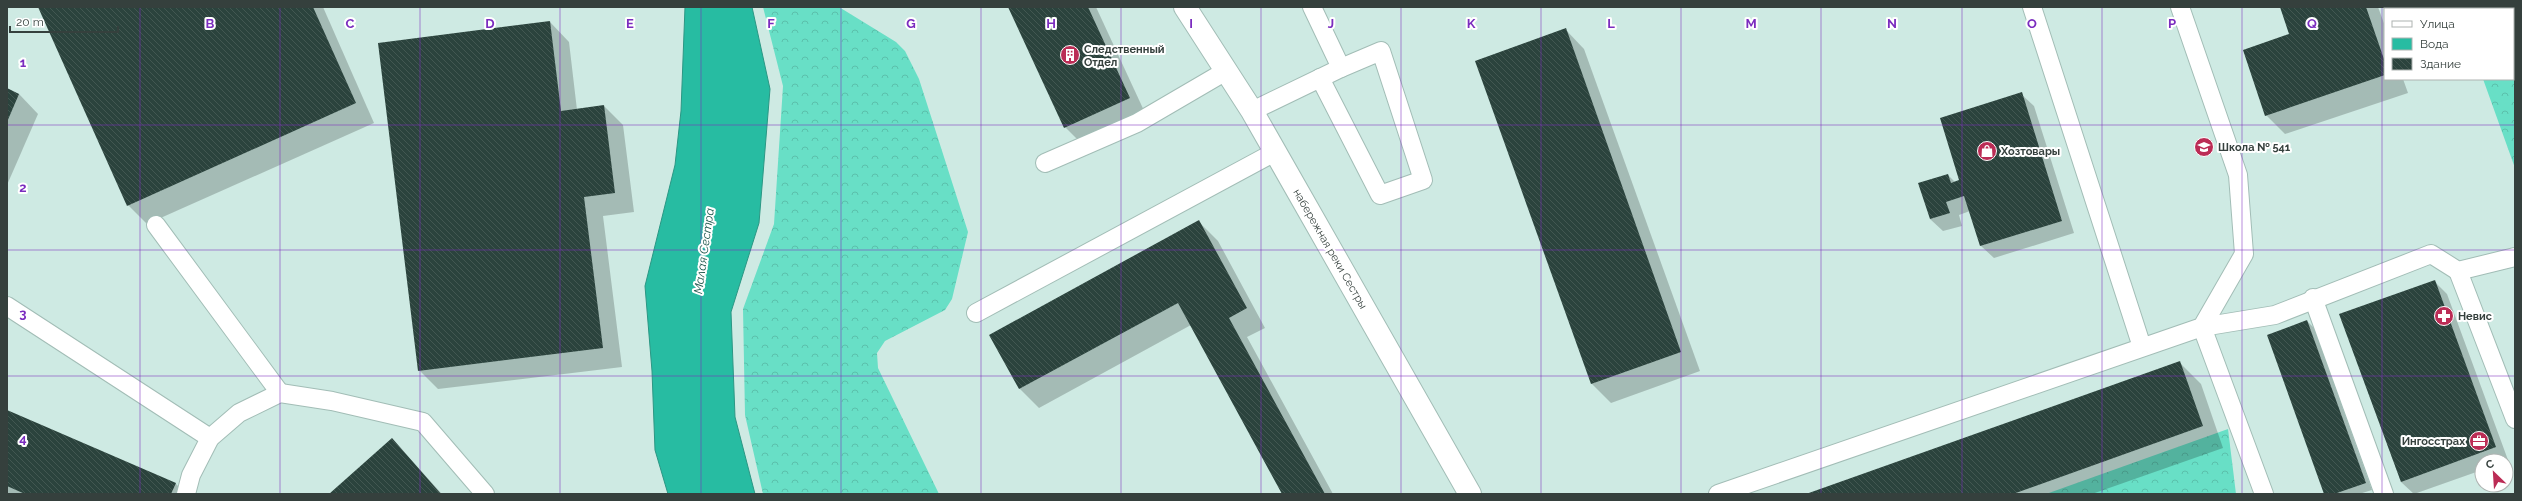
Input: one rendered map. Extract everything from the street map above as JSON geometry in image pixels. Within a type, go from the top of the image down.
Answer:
[{"type":"street","name":"набережная реки Сестры","points":[[1185,7],[1252,111],[1470,494]]},
{"type":"lane","points":[[1312,7],[1341,68]]},
{"type":"lane","points":[[2032,7],[2142,347]]},
{"type":"lane","points":[[2180,7],[2238,175],[2244,254],[2202,326]]},
{"type":"lane","points":[[1252,111],[1320,78],[1341,68],[1381,51],[1423,180],[1380,195],[1320,78]]},
{"type":"lane","points":[[1045,162],[1137,122],[1226,71]]},
{"type":"lane","points":[[976,313],[1275,152]]},
{"type":"lane","points":[[156,225],[280,393]]},
{"type":"lane","points":[[1718,494],[2202,326],[2275,315],[2313,298],[2432,254],[2458,271],[2515,419]]},
{"type":"lane","points":[[2458,271],[2515,257]]},
{"type":"lane","points":[[2313,298],[2384,494]]},
{"type":"lane","points":[[7,306],[210,438]]},
{"type":"lane","points":[[2202,326],[2264,494]]},
{"type":"lane","points":[[186,494],[191,475],[210,438],[239,414],[280,393],[332,401],[423,422],[485,494]]},
{"type":"green space","points":[[763,7],[839,7],[896,42],[905,51],[919,79],[968,232],[952,299],[945,310],[885,341],[877,353],[878,368],[939,494],[763,494],[745,415],[743,309],[774,224],[783,86]]},
{"type":"green space","points":[[2515,7],[2515,168],[2483,80],[2514,80],[2514,8],[2458,8]]},
{"type":"green space","points":[[2228,429],[2236,494],[2046,494]]},
{"type":"water","name":"Малая Сестра","points":[[685,7],[752,7],[770,89],[759,223],[731,312],[735,417],[755,494],[668,494],[655,450],[652,371],[645,286],[675,165],[681,111]]},
{"type":"building","points":[[38,7],[313,7],[356,103],[127,206]]},
{"type":"building","name":"Следственный Отдел","points":[[1008,7],[1088,7],[1130,98],[1064,128]]},
{"type":"building","points":[[2280,7],[2366,7],[2384,59],[2384,75],[2265,116],[2243,50],[2289,34]]},
{"type":"building","points":[[550,21],[561,111],[604,105],[615,193],[584,197],[603,348],[418,371],[378,43]]},
{"type":"building","points":[[1566,28],[1681,352],[1591,384],[1475,61]]},
{"type":"building","points":[[7,88],[19,94],[7,122]]},
{"type":"building","points":[[2022,92],[2062,221],[1980,246],[1964,196],[1946,202],[1950,213],[1930,219],[1918,183],[1948,174],[1951,183],[1959,180],[1940,118]]},
{"type":"building","points":[[1199,220],[1247,308],[1229,318],[1325,494],[1282,494],[1178,303],[1019,389],[989,335]]},
{"type":"building","points":[[2435,280],[2496,447],[2480,453],[2474,453],[2474,455],[2401,482],[2339,314]]},
{"type":"building","points":[[2307,320],[2366,483],[2334,494],[2324,494],[2267,335]]},
{"type":"building","points":[[2180,361],[2203,426],[2013,494],[1806,494]]},
{"type":"building","points":[[7,410],[176,483],[171,494],[25,494],[7,486]]},
{"type":"building","points":[[392,438],[441,494],[329,494]]},
{"type":"place","name":"Следственный Отдел","points":[[1070,55]]},
{"type":"place","name":"Школа № 541","points":[[2204,147]]},
{"type":"place","name":"Хозтовары","points":[[1987,151]]},
{"type":"place","name":"Невис","points":[[2444,316]]},
{"type":"place","name":"Ингосстрах","points":[[2479,441]]}]
